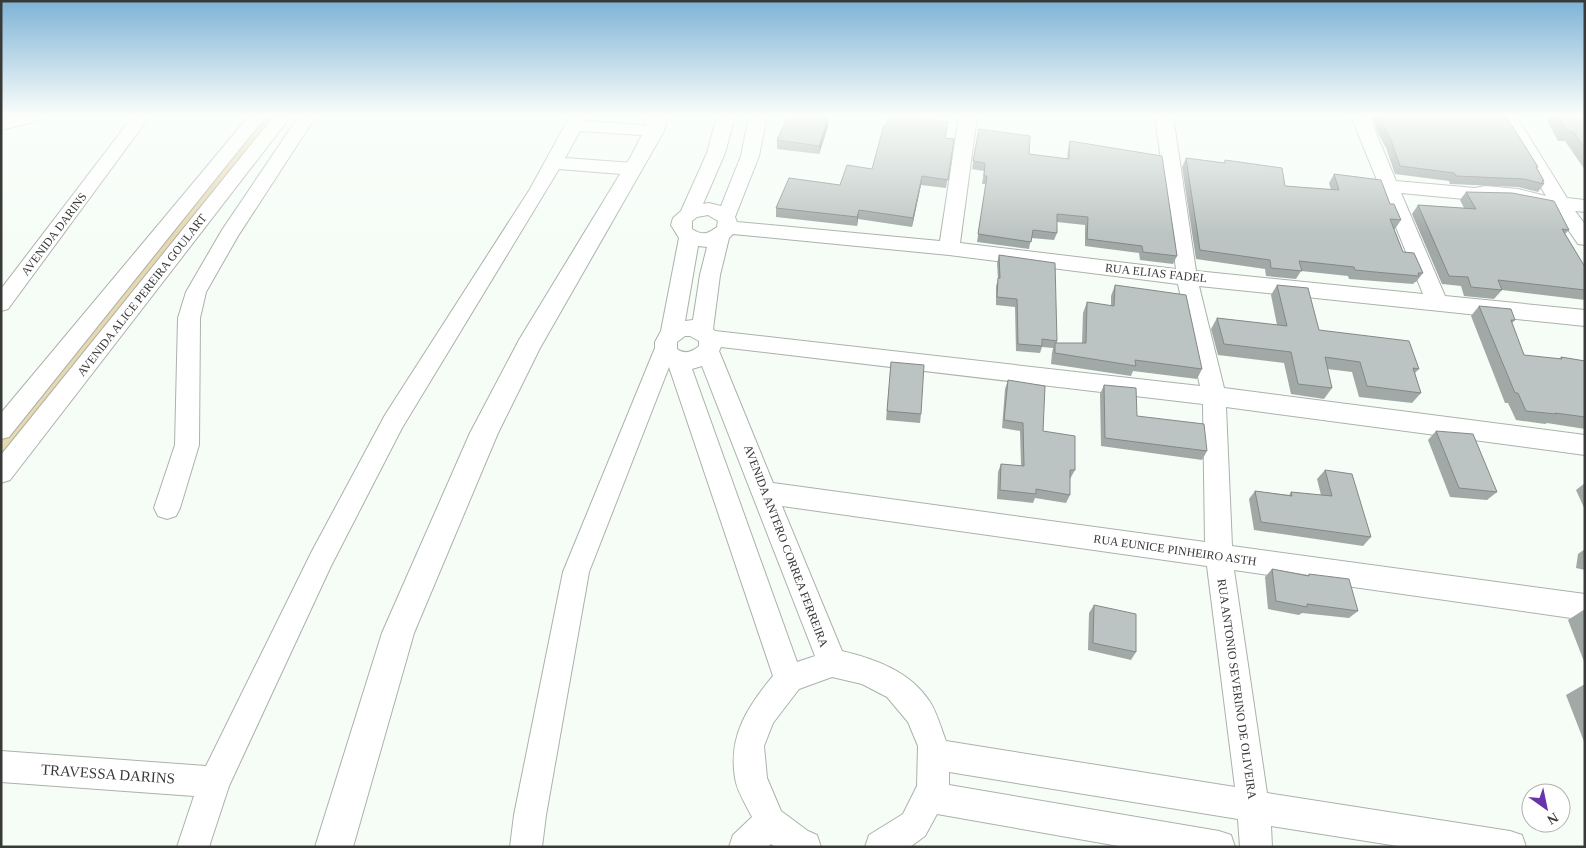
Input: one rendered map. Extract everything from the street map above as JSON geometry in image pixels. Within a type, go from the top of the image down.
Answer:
[{"type":"highway","points":[[334,847],[398,634],[484,433],[528,347],[640,156]]},
{"type":"street","name":"AVENIDA DARINS","points":[[1,304],[112,156]]},
{"type":"street","name":"AVENIDA ALICE PEREIRA GOULART","points":[[1,430],[225,156]]},
{"type":"street","name":"AVENIDA ALICE PEREIRA GOULART","points":[[1,473],[252,156]]},
{"type":"street","points":[[167,508],[187,445],[190,318],[196,292],[229,235],[282,156]]},
{"type":"street","points":[[193,847],[215,782],[321,559],[393,422],[486,275],[558,156]]},
{"type":"street","points":[[689,213],[715,156]]},
{"type":"street","points":[[672,348],[690,361],[700,358],[706,340],[710,275],[724,227],[750,156]]},
{"type":"street","points":[[948,248],[962,156]]},
{"type":"street","name":"RUA ANTONIO SEVERINO DE OLIVEIRA","points":[[1169,156],[1186,277],[1214,396],[1219,556],[1253,807],[1256,847]]},
{"type":"street","points":[[1376,156],[1436,301]]},
{"type":"street","points":[[1531,156],[1560,204],[1585,239]]},
{"type":"street","points":[[554,163],[633,169]]},
{"type":"street","points":[[1389,186],[1474,194],[1485,192],[1518,195],[1534,201],[1585,206]]},
{"type":"street","points":[[181,209],[207,213],[229,235]]},
{"type":"street","points":[[709,209],[719,212],[724,227],[705,240],[689,238],[682,232],[680,226],[682,219],[689,213],[709,209]]},
{"type":"street","name":"RUA ELIAS FADEL","points":[[724,227],[948,248],[1186,277],[1436,301],[1585,318]]},
{"type":"street","points":[[689,238],[672,348],[789,679]]},
{"type":"street","points":[[526,847],[576,572],[672,348],[686,328],[706,340],[1214,396],[1585,445]]},
{"type":"street","name":"AVENIDA ANTERO CORREA FERREIRA","points":[[706,340],[832,663],[867,671],[897,687],[919,712],[933,746],[933,789],[914,825],[881,847]]},
{"type":"street","name":"RUA EUNICE PINHEIRO ASTH","points":[[766,493],[1585,607]]},
{"type":"street","points":[[805,847],[796,843],[770,822],[751,779],[750,746],[762,713],[789,679],[832,663]]},
{"type":"street","points":[[933,754],[1510,847]]},
{"type":"street","name":"TRAVESSA DARINS","points":[[1,766],[215,782]]},
{"type":"street","points":[[929,796],[1220,847]]},
{"type":"street","points":[[744,847],[770,822]]},
{"type":"shaded area","points":[[233,156],[243,156],[1,460],[1,440]]},
{"type":"building","points":[[876,156],[952,156],[948,180],[922,176],[913,218],[859,210],[857,217],[776,208],[789,178],[840,185],[847,165],[872,169]]},
{"type":"building","points":[[974,156],[1042,156],[1069,159],[1069,156],[1162,156],[1177,256],[1143,252],[1142,246],[1087,239],[1088,217],[1057,214],[1057,233],[1033,230],[1031,242],[978,234],[987,176],[984,176],[985,163],[973,161]]},
{"type":"building","points":[[1396,156],[1531,156],[1538,167],[1536,167],[1544,184],[1524,179],[1456,176],[1454,173],[1400,166]]},
{"type":"building","points":[[1186,158],[1225,163],[1225,160],[1282,168],[1285,186],[1339,190],[1334,174],[1381,180],[1390,204],[1394,204],[1401,220],[1390,219],[1403,252],[1414,253],[1423,273],[1418,273],[1419,276],[1375,272],[1355,270],[1354,267],[1299,261],[1302,271],[1271,268],[1270,260],[1200,250]]},
{"type":"building","points":[[1466,192],[1512,193],[1554,201],[1569,230],[1562,229],[1585,267],[1585,290],[1498,280],[1502,290],[1471,287],[1468,277],[1449,276],[1418,205],[1476,209]]},
{"type":"building","points":[[999,255],[1055,263],[1057,341],[1042,339],[1042,346],[1018,344],[1017,299],[997,297],[998,278],[1000,278]]},
{"type":"building","points":[[1115,285],[1186,295],[1202,369],[1135,360],[1136,366],[1055,353],[1055,343],[1086,343],[1087,302],[1114,306]]},
{"type":"building","points":[[1277,285],[1308,288],[1319,330],[1409,341],[1419,369],[1413,368],[1421,393],[1367,386],[1360,362],[1325,357],[1332,388],[1298,384],[1291,352],[1224,344],[1217,318],[1287,326]]},
{"type":"building","points":[[1479,306],[1511,309],[1515,320],[1511,320],[1524,355],[1562,359],[1561,357],[1585,361],[1585,417],[1526,411],[1518,393],[1515,393]]},
{"type":"building","points":[[891,362],[924,365],[921,414],[887,411]]},
{"type":"building","points":[[1008,380],[1045,386],[1043,431],[1075,436],[1075,470],[1070,470],[1070,495],[1036,489],[1036,494],[1000,490],[1001,464],[1024,466],[1023,423],[1004,420]]},
{"type":"building","points":[[1104,385],[1136,388],[1137,416],[1204,424],[1207,451],[1105,438]]},
{"type":"building","points":[[1436,431],[1473,434],[1497,492],[1459,488]]},
{"type":"building","points":[[1325,470],[1352,474],[1371,537],[1261,522],[1255,491],[1292,496],[1291,492],[1332,496]]},
{"type":"building","points":[[1272,569],[1309,576],[1309,574],[1349,579],[1358,611],[1307,604],[1307,607],[1276,601]]},
{"type":"building","points":[[1094,605],[1136,614],[1136,652],[1093,643]]}]
